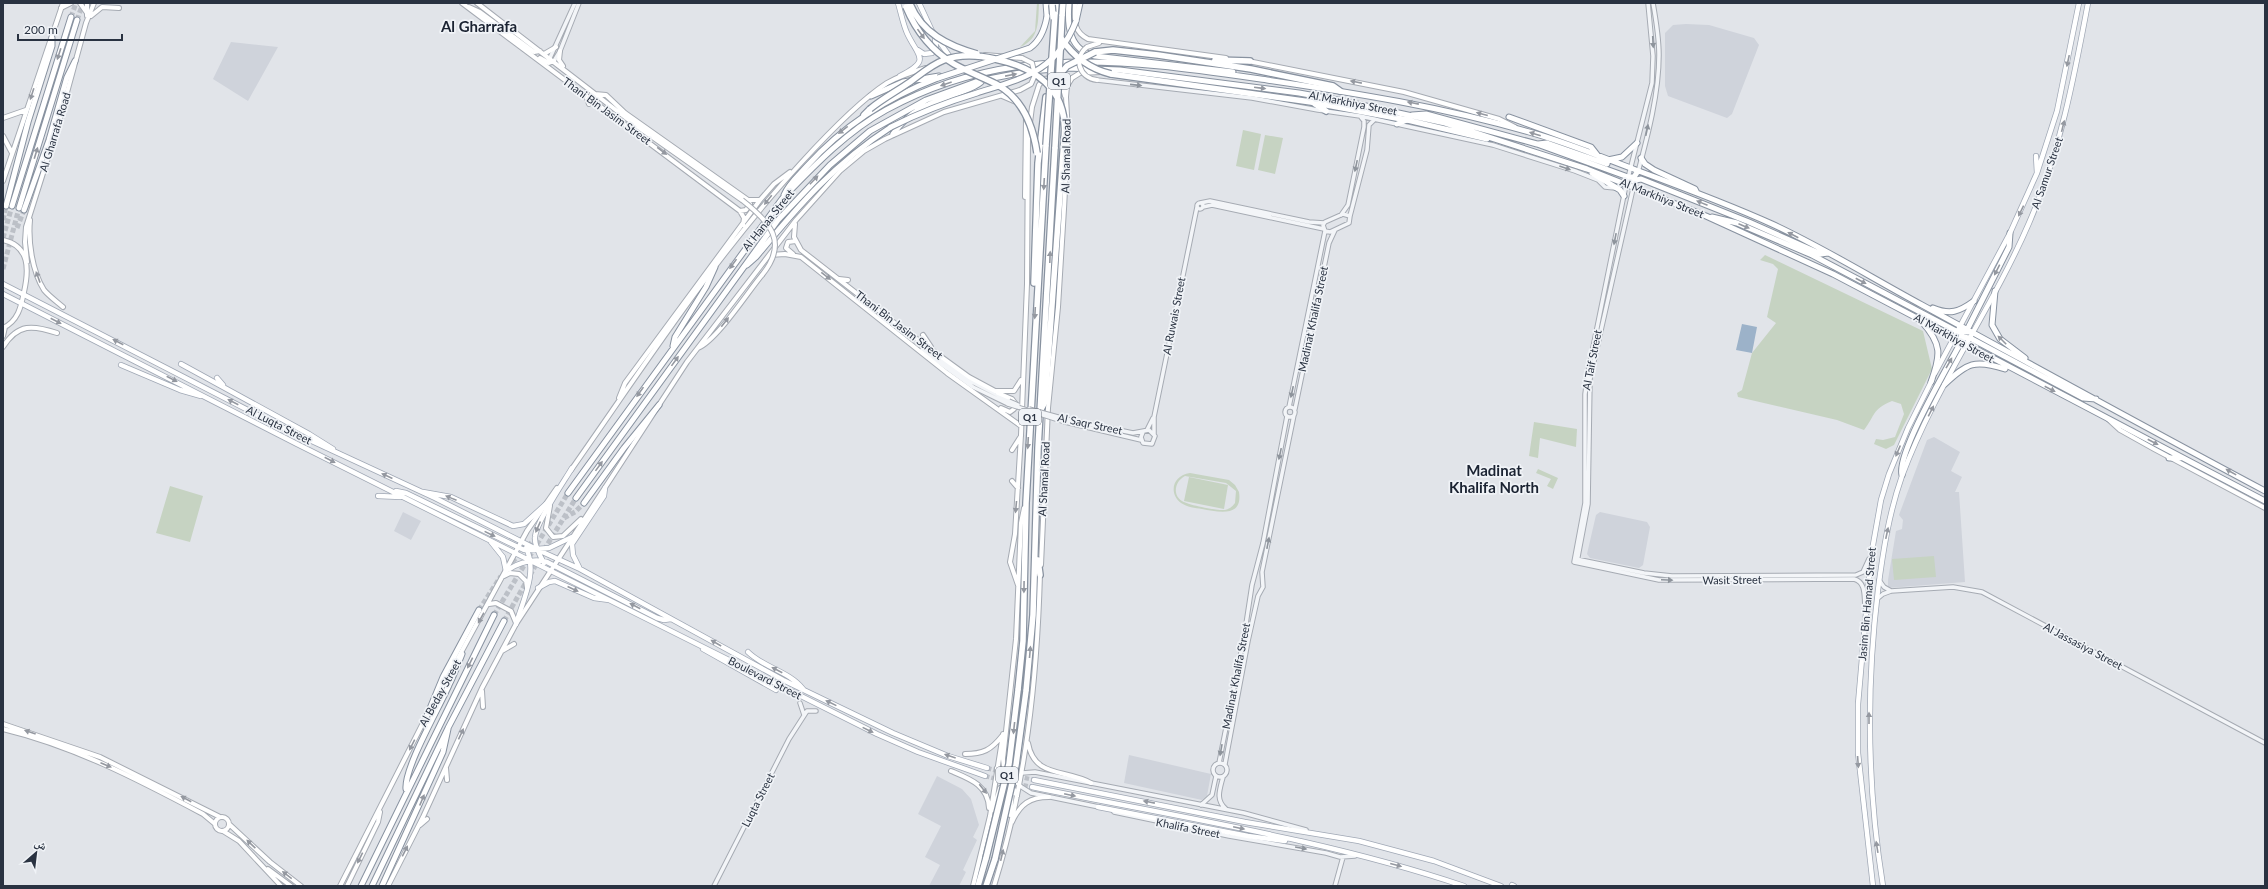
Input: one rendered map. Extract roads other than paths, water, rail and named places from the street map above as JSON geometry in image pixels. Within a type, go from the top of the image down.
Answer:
[{"type":"highway","name":"Al Shamal Road","points":[[986,886],[995,858],[1016,765],[1026,691],[1033,616],[1040,411],[1063,3]]},
{"type":"highway","points":[[1069,3],[1068,24],[1073,42],[1078,49],[1087,54],[1223,70],[1239,73],[1248,78]]},
{"type":"highway","points":[[744,266],[754,260],[822,181],[852,154],[891,127],[929,109],[1028,77],[1043,68],[1056,56],[1066,42],[1076,21],[1080,3]]},
{"type":"highway","points":[[907,4],[921,24],[938,39],[958,49],[1023,67],[1041,77],[1048,84],[1062,108],[1065,120],[1064,140],[1044,405],[1040,411]]},
{"type":"highway","points":[[907,4],[919,31],[934,49],[954,64],[1001,87],[1018,102],[1031,126],[1038,163]]},
{"type":"highway","name":"Al Shamal Road","points":[[978,886],[1009,764],[1023,641],[1026,504],[1036,289],[1055,14],[1052,4]]},
{"type":"highway","points":[[864,115],[907,91],[938,78],[1030,48],[1037,41],[1044,30],[1047,16],[1052,4]]},
{"type":"highway","points":[[1052,4],[1056,26],[1070,49],[1086,63],[1111,74],[1311,102],[1407,120],[1506,144],[1514,144]]},
{"type":"highway","name":"Al Gharrafa Road","points":[[52,38],[52,46],[28,122],[9,206],[71,17]]},
{"type":"highway","name":"Al Gharrafa Road","points":[[75,62],[67,77],[49,140],[21,209],[77,20]]},
{"type":"highway","points":[[1036,289],[1033,272],[1038,163],[1046,97],[1055,78],[1063,69],[1076,60],[1095,52],[1120,50],[1261,71],[1333,86],[1340,91]]},
{"type":"highway","points":[[782,200],[788,186],[820,152],[870,109],[936,64],[954,57],[984,57]]},
{"type":"highway","points":[[1174,58],[1182,57],[1250,62]]},
{"type":"highway","name":"Al Markhiya Street","points":[[1054,61],[1120,63],[1248,78],[1340,91],[1425,106],[1517,129],[1598,156],[1773,225],[1828,253],[1961,326],[1965,335],[1966,345],[2265,501]]},
{"type":"highway","name":"Al Hanaa Street","points":[[568,493],[673,346],[782,200],[824,157],[886,110],[928,90],[983,73],[1054,61]]},
{"type":"highway","name":"Al Markhiya Street","points":[[1054,68],[1117,70],[1299,93],[1411,115],[1514,144],[1587,168],[1706,216],[1833,274],[1955,338]]},
{"type":"highway","name":"Al Hanaa Street","points":[[576,498],[744,266],[797,198],[830,164],[870,131],[926,100],[982,80],[1054,68]]},
{"type":"highway","points":[[871,96],[908,80],[968,72],[983,73]]},
{"type":"highway","points":[[893,134],[904,119],[917,109],[973,87],[982,80]]},
{"type":"highway","points":[[1311,102],[1326,111]]},
{"type":"highway","points":[[1411,115],[1417,113],[1426,114],[1537,144],[1628,177],[1634,176],[1638,171]]},
{"type":"highway","points":[[1509,116],[1591,147],[1598,156]]},
{"type":"highway","points":[[1397,124],[1407,120]]},
{"type":"highway","points":[[1537,144],[1547,143],[1607,164],[1608,160],[1622,157],[1637,143]]},
{"type":"highway","points":[[1641,158],[1650,168],[1695,189],[1697,194]]},
{"type":"highway","points":[[1587,168],[1616,188],[1624,196]]},
{"type":"highway","points":[[1627,184],[1636,179],[1640,179],[1742,219],[1821,254],[1828,253]]},
{"type":"highway","points":[[1706,216],[1732,221],[1812,255],[2083,398],[2097,399]]},
{"type":"highway","points":[[1902,475],[1902,464],[1919,422],[2009,247],[2010,234]]},
{"type":"highway","points":[[673,346],[675,337],[706,287],[715,267]]},
{"type":"highway","points":[[1995,291],[1991,314],[1992,325],[1995,332],[2000,339],[2032,364]]},
{"type":"highway","points":[[1918,303],[1944,312],[1954,312],[1960,311],[1974,301]]},
{"type":"highway","points":[[1918,318],[1933,335],[1938,351],[1938,359],[1931,382]]},
{"type":"highway","points":[[1955,338],[1965,335]]},
{"type":"highway","name":"Al Markhiya Street","points":[[1965,335],[2032,364],[2265,491]]},
{"type":"highway","points":[[1945,384],[1961,369],[1977,363],[1988,364],[2015,371]]},
{"type":"highway","points":[[584,503],[627,444],[659,405]]},
{"type":"highway","points":[[2169,458],[2184,458]]},
{"type":"highway","points":[[1036,508],[1038,567],[1040,575]]},
{"type":"highway","points":[[426,718],[443,677],[479,610]]},
{"type":"highway","name":"Al Beday Street","points":[[361,886],[406,791],[494,615]]},
{"type":"highway","name":"Al Beday Street","points":[[372,886],[448,728],[504,621]]},
{"type":"highway","points":[[406,791],[406,781],[411,768],[450,684],[462,654]]},
{"type":"highway","points":[[382,886],[443,752],[448,728]]},
{"type":"main road","points":[[3,181],[63,4],[71,3]]},
{"type":"main road","points":[[80,3],[87,14]]},
{"type":"main road","points":[[86,23],[88,3]]},
{"type":"main road","name":"Al Gharrafa Road","points":[[4,328],[13,322],[22,303],[28,272],[25,235],[31,209],[57,130],[86,23],[94,3]]},
{"type":"main road","name":"Thani Bin Jasim Street","points":[[462,3],[740,210]]},
{"type":"main road","name":"Thani Bin Jasim Street","points":[[477,3],[595,94],[606,95],[625,113],[748,200]]},
{"type":"main road","points":[[898,3],[907,34],[918,50],[927,54],[933,52],[936,47],[934,34]]},
{"type":"main road","points":[[919,3],[934,34],[952,60]]},
{"type":"main road","name":"Al Markhiya Street","points":[[1075,3],[1076,30],[1087,39],[1250,62],[1404,92],[1499,119],[1517,129]]},
{"type":"main road","name":"Al Samur Street","points":[[1961,326],[2010,234],[2037,173],[2056,111],[2079,3]]},
{"type":"main road","name":"Al Samur Street","points":[[1965,335],[1995,291],[2030,222],[2052,160],[2072,86],[2088,3]]},
{"type":"main road","points":[[86,23],[93,12],[102,7],[119,8]]},
{"type":"main road","points":[[467,7],[480,12],[534,52],[540,51]]},
{"type":"main road","points":[[514,37],[551,61]]},
{"type":"main road","points":[[1097,80],[1084,75],[1079,66],[1080,55],[1087,47],[1101,42]]},
{"type":"main road","points":[[544,54],[556,47]]},
{"type":"main road","points":[[900,76],[918,65],[918,50]]},
{"type":"main road","points":[[560,51],[560,64],[587,88]]},
{"type":"main road","name":"Al Hanaa Street","points":[[572,468],[715,267],[794,171],[819,144],[871,96],[900,76],[971,55],[1022,58],[1032,63],[1036,75],[1031,84],[1020,90],[944,112],[893,134],[864,151],[847,165],[796,220],[697,348],[589,511]]},
{"type":"main road","points":[[559,76],[561,71],[571,75]]},
{"type":"main road","name":"Al Markhiya Street","points":[[1069,82],[1080,73],[1100,72],[1183,78]]},
{"type":"main road","points":[[1018,585],[1010,564],[1018,488],[1022,426],[1022,374],[1026,307],[1028,138],[1036,91],[1041,82],[1053,78],[1062,85],[1066,97]]},
{"type":"main road","name":"Al Shamal Road","points":[[1010,820],[1020,786],[1028,740],[1034,684],[1048,408],[1059,284],[1068,133],[1066,97],[1069,82]]},
{"type":"main road","points":[[595,94],[742,200],[764,218],[774,236],[774,255],[762,275],[718,331],[706,343],[697,348]]},
{"type":"main road","points":[[586,95],[589,104]]},
{"type":"main road","points":[[1001,96],[1016,103],[1026,118],[1024,174],[1027,215]]},
{"type":"main road","points":[[3,118],[26,110]]},
{"type":"main road","points":[[602,113],[610,112]]},
{"type":"main road","points":[[3,136],[12,152]]},
{"type":"main road","points":[[2036,156],[2037,173]]},
{"type":"main road","points":[[618,402],[625,382],[743,225],[760,200],[778,180],[794,171]]},
{"type":"main road","points":[[743,225],[744,218],[740,210],[749,208],[748,200],[760,200]]},
{"type":"main road","points":[[31,209],[29,234],[38,278],[45,291],[63,306]]},
{"type":"main road","points":[[793,254],[788,251],[786,244],[788,242],[796,241],[793,229],[796,220]]},
{"type":"main road","points":[[3,240],[14,243],[19,248],[27,262]]},
{"type":"main road","name":"Thani Bin Jasim Street","points":[[796,241],[802,250],[839,280],[878,307],[896,324],[969,377],[1014,401],[1015,406],[1012,411],[1008,411],[985,399]]},
{"type":"main road","points":[[768,255],[793,254]]},
{"type":"main road","name":"Thani Bin Jasim Street","points":[[793,254],[805,259],[914,345],[950,376],[1022,426]]},
{"type":"main road","points":[[839,280],[848,280]]},
{"type":"main road","name":"Al Luqta Street","points":[[3,284],[274,424],[422,492],[538,550],[558,558]]},
{"type":"main road","points":[[1051,317],[1054,311],[1059,284]]},
{"type":"main road","name":"Al Luqta Street","points":[[3,294],[550,570]]},
{"type":"main road","points":[[3,347],[12,335],[22,329],[36,327],[57,333]]},
{"type":"main road","points":[[3,336],[4,328]]},
{"type":"main road","points":[[923,335],[932,349]]},
{"type":"main road","name":"Jasim Bin Hamad Street","points":[[1873,886],[1858,754],[1858,704],[1871,556],[1881,500],[1889,474],[1908,428],[1955,338]]},
{"type":"main road","name":"Jasim Bin Hamad Street","points":[[1883,886],[1876,842],[1869,748],[1869,675],[1879,580],[1890,520],[1902,475],[1945,384],[1966,345]]},
{"type":"main road","points":[[181,364],[315,437],[340,455]]},
{"type":"main road","points":[[121,365],[186,392],[206,396]]},
{"type":"main road","points":[[995,391],[1014,391],[1019,385],[1022,374]]},
{"type":"main road","points":[[217,378],[225,388]]},
{"type":"main road","name":"Al Markhiya Street","points":[[2106,418],[2120,430],[2169,458],[2265,508]]},
{"type":"main road","points":[[1012,450],[1021,435]]},
{"type":"main road","points":[[550,570],[538,550],[535,536],[548,505],[572,468]]},
{"type":"main road","points":[[1012,481],[1018,488]]},
{"type":"main road","points":[[580,569],[574,559],[572,544],[604,496],[605,488]]},
{"type":"main road","points":[[390,490],[406,493],[518,548],[528,551],[555,546],[572,537]]},
{"type":"main road","points":[[422,492],[451,497],[513,526],[524,524],[548,505]]},
{"type":"main road","points":[[378,496],[403,497]]},
{"type":"main road","points":[[1014,534],[1026,504]]},
{"type":"main road","points":[[548,505],[546,528],[550,535],[556,538],[571,530],[589,511]]},
{"type":"main road","name":"Al Beday Street","points":[[340,886],[354,855],[380,809],[426,718],[489,604],[515,553],[548,505]]},
{"type":"main road","points":[[388,886],[446,768],[482,688],[516,624],[589,511]]},
{"type":"main road","points":[[1020,786],[1004,767],[1003,759],[1008,726],[1016,639],[1022,515]]},
{"type":"main road","points":[[487,538],[503,557],[506,571],[516,565],[531,561],[544,561],[657,618],[664,620],[671,619]]},
{"type":"main road","points":[[516,624],[531,572],[531,561],[528,551],[522,541]]},
{"type":"main road","name":"Boulevard Street","points":[[558,558],[747,662],[804,690],[893,733],[948,756],[987,768]]},
{"type":"main road","name":"Boulevard Street","points":[[550,570],[877,734],[925,755],[985,776]]},
{"type":"main road","points":[[502,579],[510,573],[519,574],[526,581],[526,591]]},
{"type":"main road","points":[[538,588],[549,582],[555,582],[590,597],[610,600]]},
{"type":"main road","points":[[489,604],[498,603],[512,611],[516,624]]},
{"type":"main road","points":[[692,641],[713,656],[776,690]]},
{"type":"main road","points":[[502,651],[514,644]]},
{"type":"main road","points":[[748,652],[755,659],[794,680],[804,690]]},
{"type":"main road","points":[[482,688],[483,706]]},
{"type":"main road","points":[[3,724],[100,757],[220,817],[226,818],[229,824],[270,862],[301,886]]},
{"type":"main road","points":[[965,754],[986,752],[994,746],[1008,726]]},
{"type":"main road","points":[[3,729],[61,747],[110,767],[203,814],[215,824],[218,830],[223,831],[239,841],[265,867],[281,886]]},
{"type":"main road","points":[[973,886],[990,816],[994,782],[1003,734]]},
{"type":"main road","points":[[1028,740],[1031,755],[1039,766],[1080,777],[1091,783]]},
{"type":"main road","points":[[1003,759],[1013,765],[1023,763]]},
{"type":"main road","points":[[994,782],[1011,775],[1018,770],[1023,763]]},
{"type":"main road","points":[[446,768],[447,780]]},
{"type":"main road","points":[[997,768],[1006,778],[1017,796]]},
{"type":"main road","points":[[951,771],[974,781],[985,791],[989,805],[988,824]]},
{"type":"main road","points":[[1011,775],[1022,773]]},
{"type":"main road","points":[[994,790],[1006,778]]},
{"type":"main road","name":"Khalifa Street","points":[[1034,780],[1245,822],[1307,830],[1398,850],[1457,868],[1501,886]]},
{"type":"main road","points":[[990,816],[1000,788],[1006,785],[1012,792],[1010,820],[994,886]]},
{"type":"main road","name":"Khalifa Street","points":[[1032,787],[1209,822],[1358,855],[1464,886]]},
{"type":"main road","points":[[1009,828],[1017,812],[1025,802],[1037,797],[1049,797]]},
{"type":"main road","points":[[1098,807],[1273,841],[1295,841]]},
{"type":"main road","points":[[347,886],[378,822],[380,809]]},
{"type":"main road","points":[[215,824],[220,817]]},
{"type":"main road","points":[[418,826],[427,819]]},
{"type":"main road","points":[[223,831],[228,829],[229,824]]},
{"type":"main road","points":[[337,886],[343,871],[354,855]]},
{"type":"main road","points":[[265,867],[291,886]]},
{"type":"street","points":[[549,69],[556,47],[575,3]]},
{"type":"street","points":[[551,61],[560,51],[579,3]]},
{"type":"street","name":"Al Taif Street","points":[[1575,560],[1584,503],[1586,386],[1628,177],[1650,94],[1653,67],[1648,3]]},
{"type":"street","name":"Al Taif Street","points":[[1575,560],[1588,504],[1590,379],[1656,92],[1658,41],[1653,3]]},
{"type":"street","name":"Al Markhiya Street","points":[[1097,80],[1252,98],[1376,119],[1515,151],[1596,179],[1609,188],[1616,188]]},
{"type":"street","points":[[1360,116],[1364,121],[1364,127],[1348,205],[1341,215],[1324,223],[1309,222],[1210,201],[1200,203],[1200,208],[1212,205],[1324,230],[1335,230],[1349,223],[1367,150],[1368,127],[1372,120],[1376,119]]},
{"type":"street","points":[[1351,190],[1357,192]]},
{"type":"street","name":"Al Ruwais Street","points":[[1154,434],[1154,417],[1194,215],[1200,208]]},
{"type":"street","points":[[1341,215],[1350,216]]},
{"type":"street","name":"Madinat Khalifa Street","points":[[1287,416],[1285,412],[1289,407],[1324,230],[1324,223]]},
{"type":"street","name":"Madinat Khalifa Street","points":[[1294,415],[1328,243],[1335,230]]},
{"type":"street","name":"Al Saqr Street","points":[[896,324],[956,372],[1008,403]]},
{"type":"street","name":"Al Saqr Street","points":[[914,345],[973,387],[1008,403],[1141,440]]},
{"type":"street","points":[[1289,407],[1295,409]]},
{"type":"street","points":[[1294,415],[1261,581],[1254,581],[1287,416],[1294,415]]},
{"type":"street","name":"Al Ruwais Street","points":[[1145,431],[1154,417]]},
{"type":"street","name":"Al Saqr Street","points":[[1065,420],[1133,434],[1145,431]]},
{"type":"street","points":[[1145,431],[1154,434],[1155,439],[1152,444],[1146,445],[1141,440],[1145,431]]},
{"type":"street","name":"Wasit Street","points":[[1575,560],[1658,575],[1849,575],[1863,572],[1871,556]]},
{"type":"street","name":"Wasit Street","points":[[1575,560],[1659,580],[1854,579],[1861,583],[1863,587],[1866,612]]},
{"type":"street","points":[[1879,580],[1884,587],[1891,591]]},
{"type":"street","name":"Madinat Khalifa Street","points":[[1219,763],[1254,581]]},
{"type":"street","name":"Madinat Khalifa Street","points":[[1225,764],[1245,652],[1259,591],[1263,587],[1261,581]]},
{"type":"street","name":"Al Jassasiya Street","points":[[1877,600],[1883,594],[1891,591],[1953,586],[1982,592],[2265,743]]},
{"type":"street","points":[[1252,588],[1259,591]]},
{"type":"street","points":[[800,703],[804,714],[807,711],[816,711]]},
{"type":"street","name":"Luqta Street","points":[[714,886],[789,738],[804,714]]},
{"type":"street","points":[[1201,806],[1212,795],[1216,776],[1214,768],[1219,763],[1225,764],[1228,771],[1223,777],[1218,798],[1220,804],[1227,810]]},
{"type":"street","name":"Khalifa Street","points":[[1022,773],[1035,772],[1227,810],[1307,830]]},
{"type":"street","points":[[1216,776],[1223,777]]},
{"type":"street","name":"Khalifa Street","points":[[1020,786],[1031,793],[1098,807],[1129,816],[1326,853],[1335,856],[1343,857],[1358,855]]},
{"type":"street","points":[[1335,856],[1339,867]]},
{"type":"street","points":[[1335,886],[1343,857]]},
{"type":"water","points":[[1742,324],[1757,327],[1752,353],[1736,350]]},
{"type":"tunnel","points":[[71,17],[76,3]]},
{"type":"tunnel","points":[[77,20],[83,3]]},
{"type":"tunnel","points":[[3,220],[6,206]]},
{"type":"tunnel","points":[[3,238],[12,206]]},
{"type":"tunnel","points":[[3,269],[19,208]]},
{"type":"tunnel","points":[[17,228],[24,210]]},
{"type":"tunnel","points":[[494,615],[568,493]]},
{"type":"tunnel","points":[[544,550],[576,498]]},
{"type":"tunnel","points":[[564,518],[575,512],[584,503]]},
{"type":"tunnel","points":[[512,562],[537,537]]},
{"type":"tunnel","points":[[504,621],[538,561]]},
{"type":"tunnel","points":[[479,610],[501,576]]},
{"type":"tunnel","points":[[987,768],[1001,772]]},
{"type":"tunnel","points":[[1012,775],[1034,780]]},
{"type":"tunnel","points":[[985,776],[1008,782]]},
{"type":"tunnel","points":[[1017,784],[1032,787]]},
{"type":"district","name":"Al Gharrafa","points":[[479,27]]},
{"type":"district","name":"Madinat Khalifa North","points":[[1494,480]]}]
